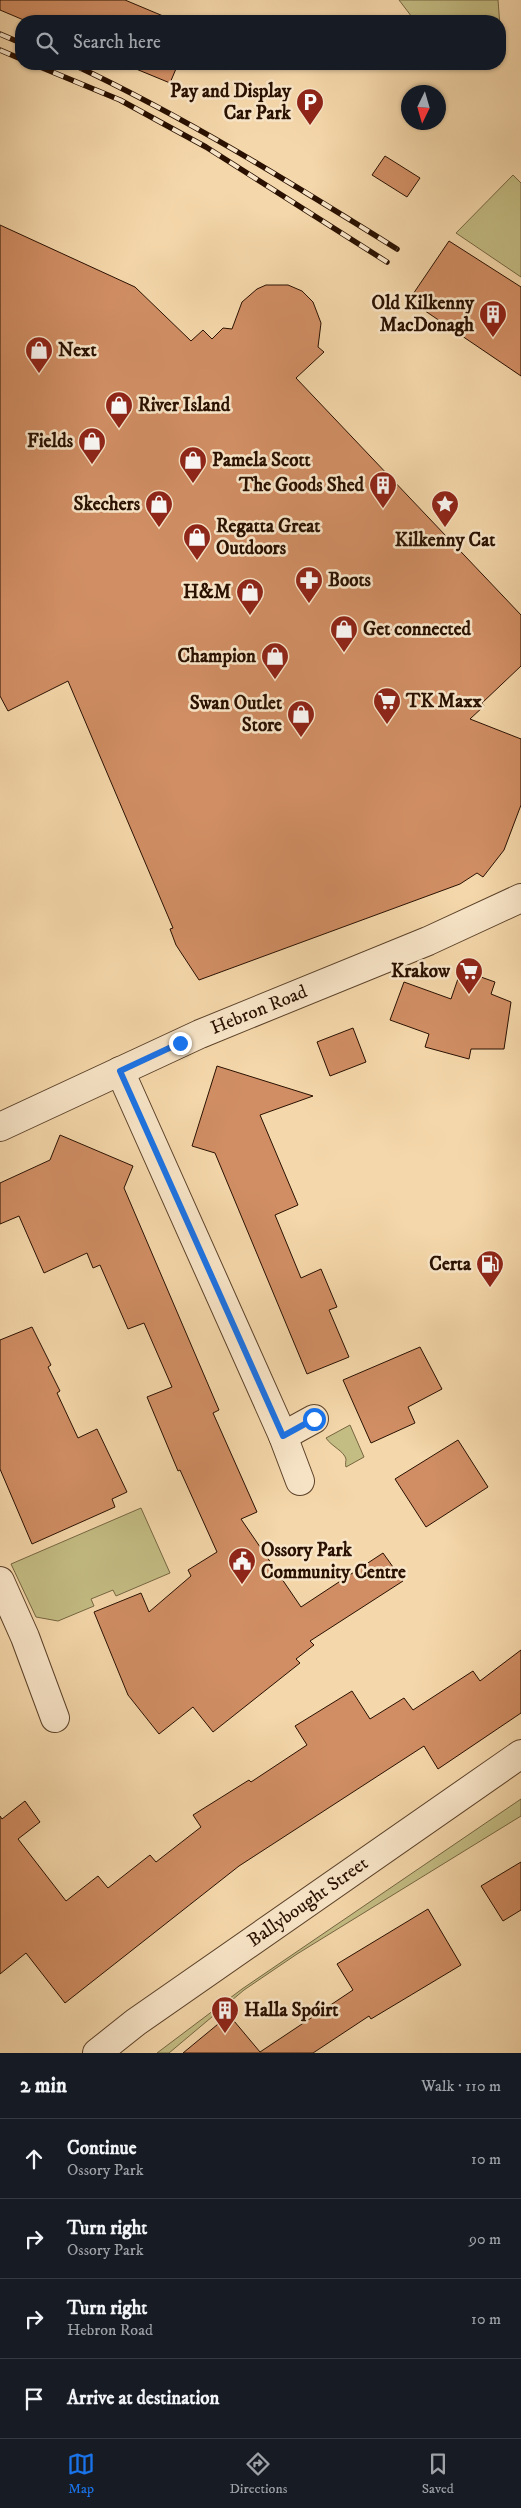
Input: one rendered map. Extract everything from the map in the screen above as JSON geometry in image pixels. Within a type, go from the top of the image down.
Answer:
[{"type":"street","name":"Hebron Road","points":[[0,1127],[200,1034],[428,942],[521,898]]},
{"type":"street","points":[[120,1071],[283,1436],[300,1481]]},
{"type":"street","points":[[283,1436],[314,1419]]},
{"type":"street","points":[[0,1581],[25,1637],[55,1718]]},
{"type":"street","name":"Ballybought Street","points":[[97,2053],[136,2022],[521,1754]]},
{"type":"shaded area","points":[[399,0],[498,0],[499,15],[410,15]]},
{"type":"shaded area","points":[[513,175],[521,183],[521,277],[456,233]]},
{"type":"shaded area","points":[[350,1425],[364,1457],[346,1467],[345,1456],[326,1438]]},
{"type":"shaded area","points":[[141,1508],[170,1573],[116,1596],[113,1590],[91,1599],[94,1606],[58,1621],[36,1617],[11,1564]]},
{"type":"shaded area","points":[[521,1799],[521,1816],[297,1954],[244,1990],[169,2053],[157,2053],[242,1989]]},
{"type":"building","points":[[0,0],[125,0],[161,15],[15,16],[0,10]]},
{"type":"building","points":[[139,70],[175,70],[170,83]]},
{"type":"building","points":[[385,156],[420,178],[407,197],[372,175]]},
{"type":"building","points":[[0,225],[135,287],[191,341],[203,330],[212,339],[223,328],[232,329],[242,302],[257,289],[266,285],[288,285],[302,291],[313,302],[321,323],[318,347],[324,352],[296,378],[521,615],[521,666],[482,703],[484,706],[470,719],[521,739],[521,805],[504,850],[483,877],[477,873],[460,884],[199,980],[176,945],[170,929],[173,928],[68,681],[8,711],[0,696]]},
{"type":"building","name":"Old Kilkenny MacDonagh","points":[[449,241],[521,287],[521,376],[409,300]]},
{"type":"building","points":[[461,970],[495,982],[491,994],[511,1002],[504,1049],[471,1049],[469,1059],[425,1047],[429,1034],[390,1020],[404,982],[451,999]]},
{"type":"building","points":[[353,1028],[366,1062],[330,1076],[317,1042]]},
{"type":"building","points":[[217,1066],[313,1096],[260,1115],[298,1205],[275,1215],[301,1278],[321,1269],[337,1307],[329,1310],[349,1357],[307,1374],[215,1153],[192,1146]]},
{"type":"building","points":[[60,1135],[133,1166],[124,1188],[219,1410],[213,1413],[257,1512],[241,1519],[301,1607],[383,1553],[403,1581],[310,1641],[314,1645],[296,1659],[300,1663],[213,1732],[193,1707],[159,1734],[128,1695],[94,1612],[141,1593],[149,1612],[191,1576],[188,1570],[217,1552],[180,1470],[178,1471],[147,1397],[172,1387],[144,1323],[128,1329],[100,1265],[93,1268],[87,1253],[44,1273],[19,1216],[0,1224],[0,1183],[50,1160]]},
{"type":"building","points":[[32,1327],[51,1365],[48,1367],[60,1391],[57,1393],[78,1438],[97,1429],[127,1492],[112,1499],[115,1507],[32,1544],[0,1469],[0,1340]]},
{"type":"building","points":[[420,1347],[442,1389],[408,1407],[415,1423],[371,1443],[343,1380]]},
{"type":"building","points":[[458,1440],[488,1487],[426,1527],[395,1479]]},
{"type":"building","points":[[521,1650],[521,1713],[438,1769],[424,1746],[239,1866],[65,2003],[26,1953],[0,1974],[0,1816],[2,1819],[25,1801],[40,1822],[18,1839],[66,1901],[98,1876],[108,1888],[150,1855],[156,1862],[201,1827],[193,1815],[249,1780],[251,1782],[307,1745],[295,1726],[352,1691],[370,1719],[404,1698],[413,1710],[473,1671],[480,1681]]},
{"type":"building","points":[[521,1862],[521,1910],[503,1921],[481,1886]]},
{"type":"building","points":[[428,1909],[461,1965],[371,2019],[369,2016],[313,2053],[183,2053],[229,2015],[260,2052],[353,1990],[337,1964]]},
{"type":"railway","points":[[0,34],[15,40]]},
{"type":"railway","points":[[0,50],[15,56]]},
{"type":"railway","points":[[48,70],[120,100],[206,147],[387,262]]},
{"type":"railway","points":[[85,70],[197,128],[397,249]]},
{"type":"place","name":"Pay and Display Car Park","points":[[310,126]]},
{"type":"place","name":"Old Kilkenny MacDonagh","points":[[493,338]]},
{"type":"place","name":"Next","points":[[39,374]]},
{"type":"place","name":"River Island","points":[[119,429]]},
{"type":"place","name":"Fields","points":[[92,465]]},
{"type":"place","name":"Pamela Scott","points":[[193,484]]},
{"type":"place","name":"The Goods Shed","points":[[383,509]]},
{"type":"place","name":"Skechers","points":[[159,528]]},
{"type":"place","name":"Kilkenny Cat","points":[[445,528]]},
{"type":"place","name":"Regatta Great Outdoors","points":[[197,561]]},
{"type":"place","name":"Boots","points":[[309,604]]},
{"type":"place","name":"H&M","points":[[250,616]]},
{"type":"place","name":"Get connected","points":[[344,653]]},
{"type":"place","name":"Champion","points":[[275,680]]},
{"type":"place","name":"TK Maxx","points":[[387,725]]},
{"type":"place","name":"Swan Outlet Store","points":[[301,738]]},
{"type":"place","name":"Krakow","points":[[469,995]]},
{"type":"place","name":"Certa","points":[[490,1288]]},
{"type":"place","name":"Ossory Park Community Centre","points":[[242,1585]]},
{"type":"place","name":"Halla Spóirt","points":[[225,2034]]},
{"type":"route","points":[[180,1043],[120,1071],[283,1436],[314,1419]]}]
